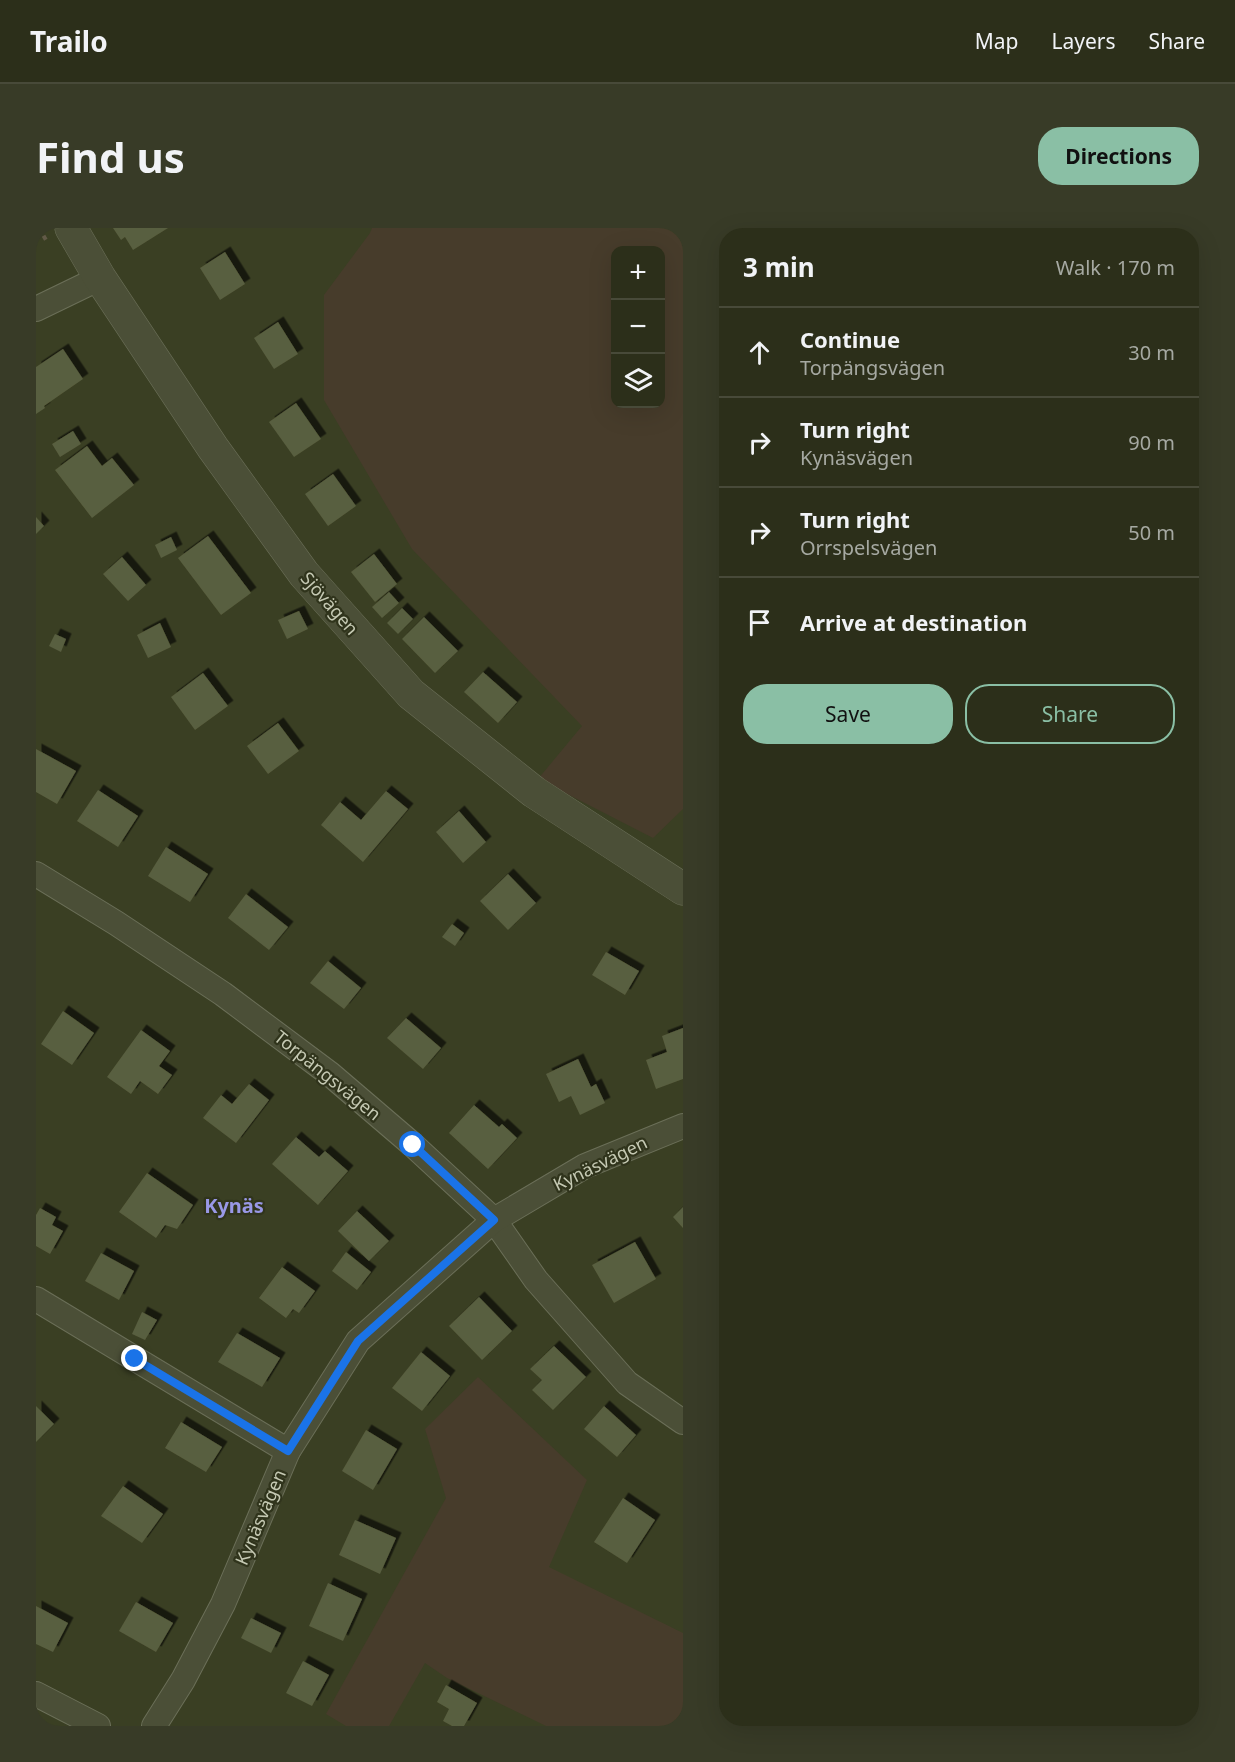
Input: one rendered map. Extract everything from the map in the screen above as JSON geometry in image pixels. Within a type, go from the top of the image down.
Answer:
[{"type":"street","name":"Sjövägen","points":[[71,228],[100,278],[213,448],[304,574],[411,694],[534,792],[683,889]]},
{"type":"street","points":[[36,309],[100,278]]},
{"type":"street","name":"Torpängsvägen","points":[[36,874],[116,923],[223,994],[321,1067],[413,1145],[494,1220],[536,1280],[627,1383],[683,1422]]},
{"type":"street","name":"Kynäsvägen","points":[[154,1726],[183,1680],[223,1604],[288,1451],[358,1341],[494,1220],[585,1166],[683,1126]]},
{"type":"street","points":[[36,1299],[288,1451]]},
{"type":"street","points":[[36,1694],[98,1726]]},
{"type":"shaded area","points":[[372,228],[683,228],[683,809],[653,838],[538,779],[582,726],[412,549],[324,400],[324,295]]},
{"type":"shaded area","points":[[478,1377],[587,1480],[549,1567],[683,1633],[683,1726],[546,1726],[447,1678],[425,1663],[389,1726],[346,1726],[326,1714],[446,1498],[425,1429]]},
{"type":"building","points":[[113,228],[168,228],[133,250],[125,237],[121,240]]},
{"type":"building","points":[[225,252],[245,284],[220,300],[200,268]]},
{"type":"building","points":[[278,322],[298,354],[274,369],[254,338]]},
{"type":"building","points":[[63,349],[83,379],[36,414],[36,367]]},
{"type":"building","points":[[296,403],[321,439],[294,457],[269,422]]},
{"type":"building","points":[[73,431],[81,444],[60,457],[52,444]]},
{"type":"building","points":[[87,446],[102,466],[112,458],[134,485],[92,518],[55,470]]},
{"type":"building","points":[[333,474],[356,506],[328,526],[305,494]]},
{"type":"building","points":[[36,517],[44,526],[36,534]]},
{"type":"building","points":[[208,536],[251,593],[221,615],[178,558]]},
{"type":"building","points":[[171,537],[177,550],[161,558],[155,545]]},
{"type":"building","points":[[374,554],[397,584],[375,602],[351,572]]},
{"type":"building","points":[[122,557],[146,585],[128,601],[103,574]]},
{"type":"building","points":[[389,592],[399,603],[382,618],[372,607]]},
{"type":"building","points":[[402,608],[413,619],[398,634],[387,623]]},
{"type":"building","points":[[299,611],[308,629],[287,639],[278,620]]},
{"type":"building","points":[[424,617],[458,651],[435,673],[402,639]]},
{"type":"building","points":[[160,623],[171,647],[148,658],[137,635]]},
{"type":"building","points":[[55,634],[66,639],[61,652],[49,646]]},
{"type":"building","points":[[483,672],[517,702],[498,723],[464,692]]},
{"type":"building","points":[[203,673],[228,706],[195,730],[171,697]]},
{"type":"building","points":[[278,723],[299,751],[268,774],[247,746]]},
{"type":"building","points":[[36,749],[76,771],[57,804],[36,792]]},
{"type":"building","points":[[98,790],[138,816],[118,847],[77,821]]},
{"type":"building","points":[[386,791],[408,809],[363,862],[321,825],[340,802],[361,820]]},
{"type":"building","points":[[459,811],[486,842],[463,863],[436,832]]},
{"type":"building","points":[[166,847],[208,874],[190,902],[148,876]]},
{"type":"building","points":[[508,874],[536,903],[508,930],[480,901]]},
{"type":"building","points":[[246,894],[288,927],[269,950],[228,918]]},
{"type":"building","points":[[452,924],[464,933],[455,946],[442,937]]},
{"type":"building","points":[[606,952],[639,971],[625,995],[592,975]]},
{"type":"building","points":[[328,961],[361,988],[344,1009],[310,983]]},
{"type":"building","points":[[63,1011],[94,1033],[72,1065],[41,1044]]},
{"type":"building","points":[[406,1018],[441,1048],[423,1069],[387,1038]]},
{"type":"building","points":[[683,1028],[683,1079],[656,1089],[646,1060],[667,1052],[662,1036]]},
{"type":"building","points":[[141,1030],[170,1051],[159,1066],[172,1075],[158,1094],[140,1081],[131,1094],[107,1077]]},
{"type":"building","points":[[578,1059],[591,1087],[596,1084],[605,1103],[580,1115],[571,1096],[559,1102],[546,1074]]},
{"type":"building","points":[[249,1084],[269,1100],[236,1143],[203,1118],[221,1095],[232,1104]]},
{"type":"building","points":[[474,1105],[499,1127],[502,1124],[517,1138],[488,1169],[449,1133]]},
{"type":"building","points":[[296,1137],[319,1157],[325,1151],[348,1171],[318,1205],[272,1164]]},
{"type":"building","points":[[147,1173],[193,1205],[177,1229],[165,1225],[156,1238],[119,1212]]},
{"type":"building","points":[[683,1207],[683,1228],[673,1217]]},
{"type":"building","points":[[40,1208],[56,1217],[52,1225],[63,1231],[50,1254],[36,1246],[36,1215]]},
{"type":"building","points":[[357,1211],[389,1241],[369,1261],[338,1231]]},
{"type":"building","points":[[635,1242],[656,1279],[614,1303],[592,1265]]},
{"type":"building","points":[[346,1252],[371,1272],[357,1290],[332,1271]]},
{"type":"building","points":[[101,1253],[134,1271],[119,1300],[85,1281]]},
{"type":"building","points":[[282,1267],[315,1291],[299,1313],[293,1309],[286,1318],[259,1298]]},
{"type":"building","points":[[479,1297],[512,1331],[482,1360],[449,1326]]},
{"type":"building","points":[[142,1312],[157,1320],[145,1340],[132,1334]]},
{"type":"building","points":[[237,1333],[280,1358],[262,1387],[218,1362]]},
{"type":"building","points":[[554,1346],[586,1377],[553,1410],[532,1390],[542,1380],[530,1369]]},
{"type":"building","points":[[421,1352],[450,1376],[422,1411],[392,1388]]},
{"type":"building","points":[[36,1406],[54,1424],[36,1442]]},
{"type":"building","points":[[604,1406],[636,1435],[617,1457],[584,1429]]},
{"type":"building","points":[[181,1422],[222,1447],[206,1472],[165,1448]]},
{"type":"building","points":[[366,1430],[397,1449],[373,1490],[342,1471]]},
{"type":"building","points":[[123,1486],[163,1514],[142,1543],[101,1516]]},
{"type":"building","points":[[623,1498],[655,1520],[627,1563],[594,1542]]},
{"type":"building","points":[[355,1520],[396,1538],[380,1574],[339,1555]]},
{"type":"building","points":[[328,1583],[362,1599],[343,1641],[309,1626]]},
{"type":"building","points":[[136,1602],[173,1623],[156,1652],[119,1631]]},
{"type":"building","points":[[36,1606],[68,1623],[53,1652],[36,1644]]},
{"type":"building","points":[[251,1618],[281,1633],[271,1653],[241,1638]]},
{"type":"building","points":[[303,1661],[329,1675],[312,1706],[286,1693]]},
{"type":"building","points":[[446,1685],[477,1703],[464,1726],[452,1726],[443,1721],[449,1709],[437,1702]]},
{"type":"district","name":"Kynäs","points":[[234,1205]]},
{"type":"route","points":[[135,1359],[288,1451],[358,1341],[494,1220],[413,1145]]}]
